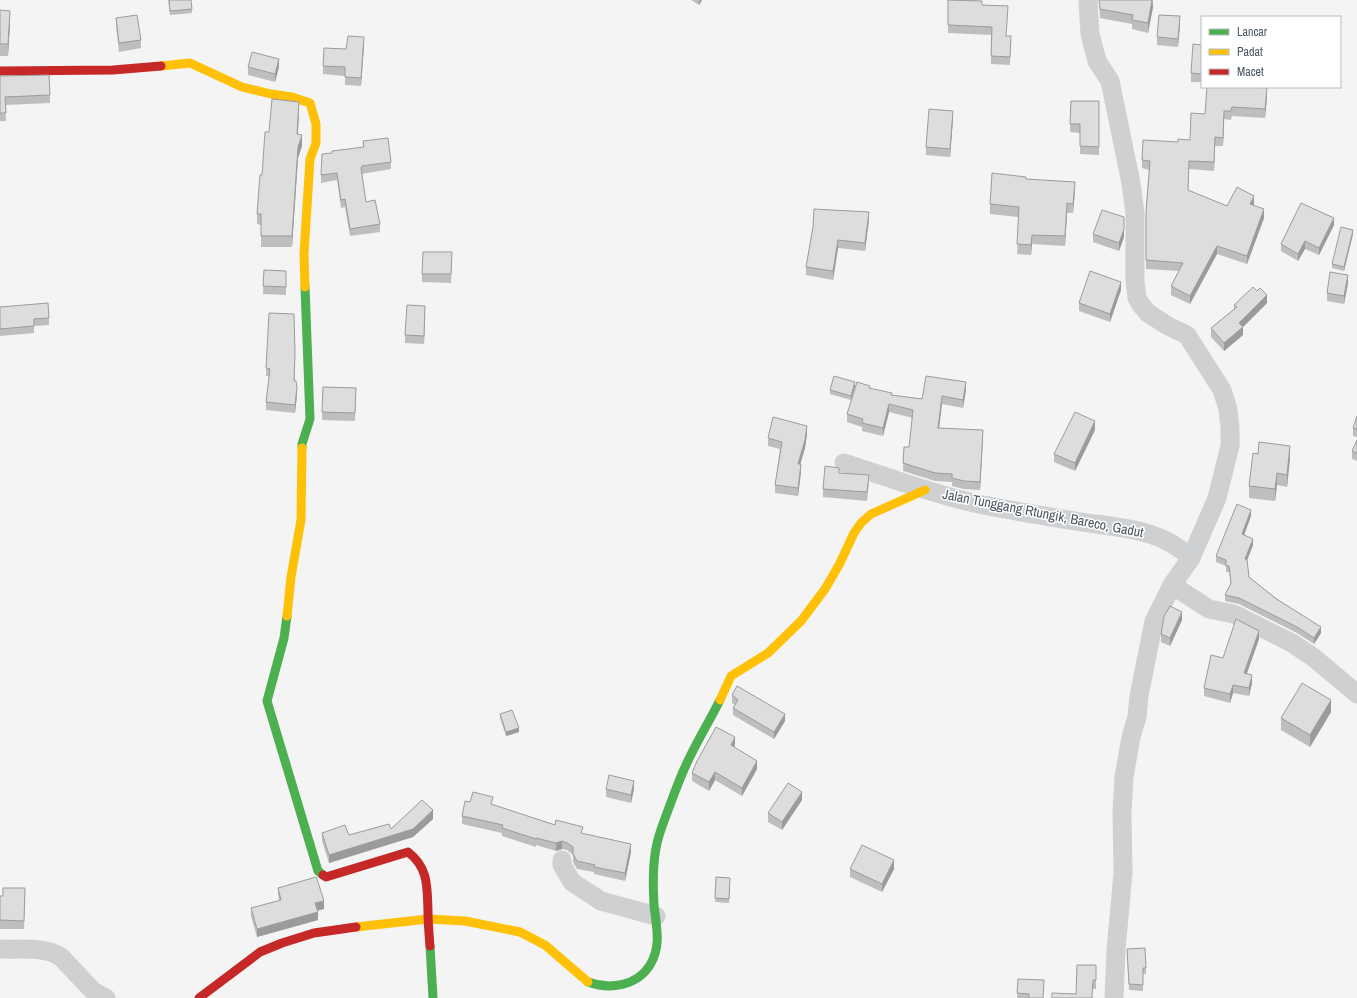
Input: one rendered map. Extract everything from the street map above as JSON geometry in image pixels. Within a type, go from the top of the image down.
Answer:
[{"type":"street","points":[[1088,0],[1090,34],[1097,61],[1110,81],[1136,213],[1135,281],[1137,298],[1148,313],[1168,326],[1187,335],[1222,390],[1228,409],[1230,446],[1217,498],[1191,558],[1172,585],[1154,621],[1124,777],[1122,812],[1123,873],[1116,950],[1114,998]]},
{"type":"street","points":[[0,71],[113,70],[190,63],[242,87],[271,94],[292,96],[310,103],[316,124],[316,143],[310,159],[304,254],[310,419],[302,444],[301,520],[291,577],[284,638],[267,701],[318,871],[326,878],[408,852],[416,858],[422,867],[427,882],[433,998]]},
{"type":"street","name":"Jalan Tunggang Rtungik, Bareco, Gadut","points":[[844,463],[925,490],[984,505],[1076,522],[1148,532],[1171,542],[1182,549],[1191,558]]},
{"type":"street","points":[[199,998],[260,952],[282,943],[314,933],[360,926],[428,919],[465,921],[520,932],[545,944],[588,982],[599,986],[608,987],[621,985],[632,981],[643,973],[650,965],[657,946],[658,935],[654,878],[656,848],[675,791],[686,764],[731,676],[768,653],[801,621],[825,589],[861,523],[871,514],[925,490]]},
{"type":"street","points":[[1172,585],[1209,609],[1234,614],[1292,643],[1313,657],[1357,694]]},
{"type":"street","points":[[562,860],[562,865],[572,882],[601,901],[656,916]]},
{"type":"street","points":[[0,950],[47,950],[56,953],[93,991],[106,998]]},
{"type":"building","points":[[169,0],[191,0],[192,9],[170,11]]},
{"type":"building","points":[[948,0],[982,1],[982,5],[1008,6],[1006,36],[1011,36],[1010,57],[991,56],[992,27],[948,25]]},
{"type":"building","points":[[1099,0],[1152,0],[1148,23],[1132,20],[1133,15],[1100,9]]},
{"type":"building","points":[[0,10],[10,11],[8,44],[0,44]]},
{"type":"building","points":[[137,15],[141,40],[119,43],[116,18]]},
{"type":"building","points":[[1159,15],[1180,16],[1178,39],[1157,37]]},
{"type":"building","points":[[348,36],[364,37],[361,78],[345,77],[345,67],[323,66],[324,48],[346,49]]},
{"type":"building","points":[[1193,44],[1201,45],[1201,74],[1191,73]]},
{"type":"building","points":[[252,52],[279,59],[275,74],[248,67]]},
{"type":"building","points":[[49,75],[50,95],[5,97],[6,113],[0,113],[0,76]]},
{"type":"building","points":[[1207,88],[1267,88],[1265,109],[1232,107],[1231,111],[1224,111],[1223,138],[1215,137],[1214,162],[1189,161],[1188,190],[1227,206],[1237,187],[1254,196],[1250,204],[1264,209],[1247,256],[1217,246],[1190,296],[1171,286],[1183,263],[1146,260],[1146,212],[1150,161],[1142,160],[1143,140],[1178,142],[1178,139],[1190,140],[1191,113],[1205,114]]},
{"type":"building","points":[[272,99],[299,102],[297,134],[302,135],[298,147],[292,236],[261,236],[261,214],[257,214],[265,132],[269,132]]},
{"type":"building","points":[[1071,101],[1099,101],[1099,147],[1080,146],[1080,124],[1070,124]]},
{"type":"building","points":[[929,109],[953,111],[950,149],[926,147]]},
{"type":"building","points":[[388,138],[391,162],[362,166],[361,168],[366,202],[375,200],[380,224],[350,229],[345,199],[341,200],[337,173],[321,175],[322,154],[332,153],[332,151],[364,147],[363,141]]},
{"type":"building","points":[[992,173],[1026,177],[1026,179],[1075,182],[1073,204],[1067,203],[1065,236],[1032,235],[1031,245],[1017,244],[1019,207],[990,204]]},
{"type":"building","points":[[1301,203],[1334,218],[1319,248],[1305,241],[1298,254],[1281,244]]},
{"type":"building","points":[[814,209],[869,212],[865,243],[838,240],[833,271],[806,267],[813,227]]},
{"type":"building","points":[[1102,210],[1124,217],[1124,229],[1119,243],[1093,234]]},
{"type":"building","points":[[1341,227],[1353,230],[1344,267],[1332,264]]},
{"type":"building","points":[[423,252],[452,252],[451,274],[422,274]]},
{"type":"building","points":[[264,270],[286,271],[286,287],[263,286]]},
{"type":"building","points":[[1090,271],[1121,282],[1110,314],[1079,303]]},
{"type":"building","points":[[1330,272],[1348,275],[1344,296],[1327,293]]},
{"type":"building","points":[[1253,287],[1257,291],[1260,288],[1267,295],[1239,323],[1243,327],[1224,343],[1211,328],[1237,307],[1234,305]]},
{"type":"building","points":[[48,303],[49,318],[34,319],[34,326],[0,329],[0,307]]},
{"type":"building","points":[[407,305],[425,306],[424,336],[405,335]]},
{"type":"building","points":[[269,313],[294,314],[294,381],[296,381],[297,387],[295,405],[266,402],[270,369],[266,368]]},
{"type":"building","points":[[834,376],[855,382],[851,396],[830,390]]},
{"type":"building","points":[[926,376],[966,382],[963,400],[942,396],[938,428],[983,430],[980,482],[964,481],[952,478],[952,474],[935,473],[903,463],[904,447],[909,447],[913,410],[889,404],[883,428],[862,423],[863,419],[847,414],[857,382],[870,386],[869,388],[892,393],[891,395],[922,399]]},
{"type":"building","points":[[323,387],[356,388],[355,413],[322,412]]},
{"type":"building","points":[[1075,412],[1095,421],[1075,463],[1054,454]]},
{"type":"building","points":[[1357,416],[1357,429],[1353,428]]},
{"type":"building","points":[[773,417],[807,426],[805,440],[798,464],[801,464],[798,488],[775,485],[782,442],[768,438]]},
{"type":"building","points":[[1357,440],[1357,453],[1352,451]]},
{"type":"building","points":[[1259,442],[1290,446],[1287,475],[1277,473],[1275,489],[1249,486],[1253,453],[1258,454]]},
{"type":"building","points":[[825,466],[839,468],[839,473],[869,475],[867,492],[823,489]]},
{"type":"building","points":[[1237,504],[1251,510],[1242,534],[1253,539],[1245,559],[1247,560],[1249,577],[1275,598],[1321,627],[1314,638],[1297,627],[1239,598],[1225,595],[1231,583],[1229,566],[1226,566],[1226,560],[1216,556]]},
{"type":"building","points":[[1170,606],[1182,612],[1170,638],[1161,634],[1164,616]]},
{"type":"building","points":[[1236,619],[1259,631],[1244,673],[1252,675],[1249,688],[1233,685],[1230,694],[1204,688],[1211,655],[1223,658]]},
{"type":"building","points":[[1302,683],[1331,700],[1310,735],[1281,718]]},
{"type":"building","points":[[737,686],[785,714],[774,732],[733,708],[738,700],[732,695]]},
{"type":"building","points":[[512,710],[519,728],[506,732],[500,714]]},
{"type":"building","points":[[716,727],[735,737],[731,745],[757,761],[742,788],[715,772],[709,782],[692,773]]},
{"type":"building","points":[[609,775],[634,781],[631,795],[606,789]]},
{"type":"building","points":[[788,783],[802,792],[782,822],[768,813]]},
{"type":"building","points":[[473,792],[493,797],[491,804],[555,825],[556,820],[583,827],[581,833],[631,844],[625,873],[594,867],[595,865],[577,861],[573,854],[573,847],[562,841],[556,843],[536,839],[502,828],[503,825],[462,816],[465,801],[470,802]]},
{"type":"building","points":[[422,800],[433,810],[413,829],[329,855],[322,833],[345,825],[349,835],[389,824],[391,829]]},
{"type":"building","points":[[862,845],[894,860],[882,884],[850,869]]},
{"type":"building","points":[[316,877],[324,901],[315,903],[318,912],[257,929],[251,908],[281,900],[278,888]]},
{"type":"building","points":[[716,877],[730,878],[729,899],[715,898]]},
{"type":"building","points":[[3,888],[25,888],[24,921],[0,920],[0,896],[3,896]]},
{"type":"building","points":[[1145,948],[1146,968],[1143,968],[1143,985],[1129,984],[1127,949]]},
{"type":"building","points":[[1077,965],[1096,965],[1096,980],[1093,980],[1092,998],[1052,998],[1052,993],[1076,994]]},
{"type":"building","points":[[1018,979],[1044,980],[1043,998],[1029,998],[1029,994],[1017,993]]},
{"type":"traffic: fast","points":[[302,448],[310,419],[305,287]]},
{"type":"traffic: fast","points":[[287,616],[284,638],[267,701],[318,871],[323,875]]},
{"type":"traffic: fast","points":[[588,982],[605,986],[614,986],[630,982],[645,972],[654,958],[657,943],[654,905],[654,876],[655,854],[658,839],[683,771],[720,700]]},
{"type":"traffic: fast","points":[[430,946],[433,998]]},
{"type":"traffic: slow","points":[[161,66],[190,63],[242,87],[292,97],[310,103],[316,124],[316,143],[310,159],[304,254],[305,287]]},
{"type":"traffic: slow","points":[[287,616],[291,577],[301,520],[302,448]]},
{"type":"traffic: slow","points":[[720,700],[731,676],[768,653],[801,621],[825,589],[839,565],[854,533],[861,523],[871,514],[925,490]]},
{"type":"traffic: slow","points":[[356,927],[428,919],[465,921],[520,932],[545,945],[588,982]]},
{"type":"traffic: jam","points":[[0,71],[113,70],[161,66]]},
{"type":"traffic: jam","points":[[323,875],[326,877],[408,852],[420,865],[426,879],[430,946]]},
{"type":"traffic: jam","points":[[199,998],[260,952],[314,933],[356,927]]}]
